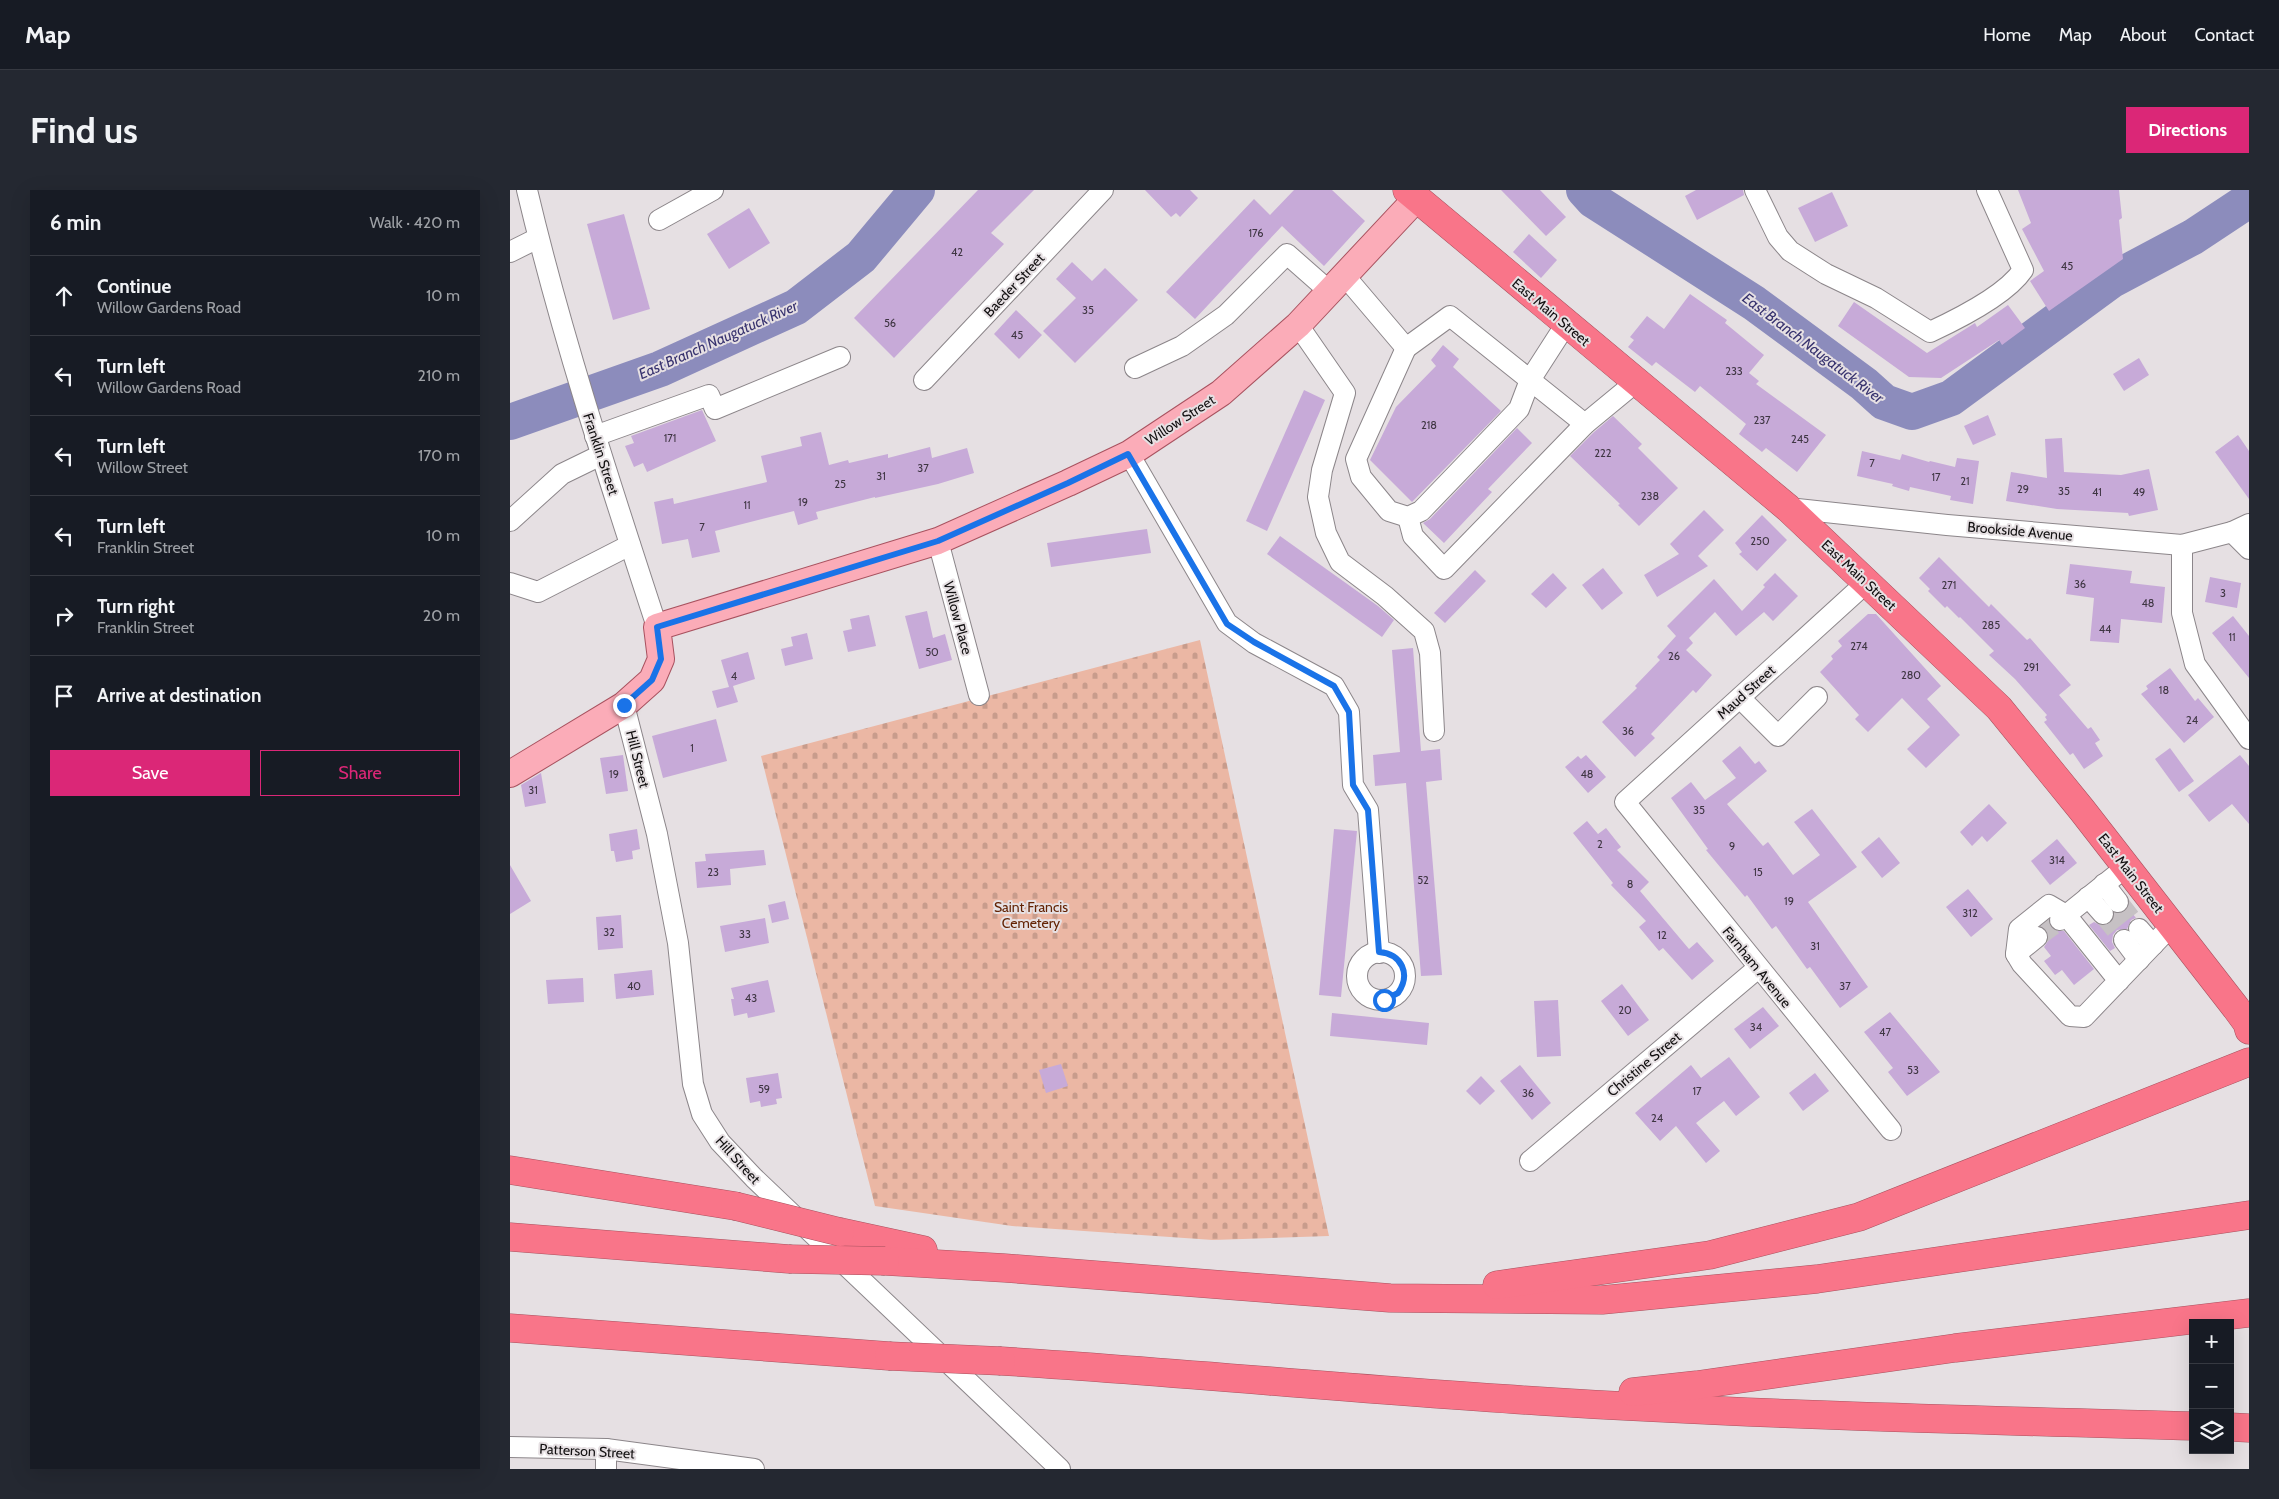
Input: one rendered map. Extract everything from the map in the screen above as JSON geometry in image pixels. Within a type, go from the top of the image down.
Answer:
[{"type":"highway","name":"East Main Street","points":[[1417,193],[1566,324],[1788,508],[1999,708],[2172,925],[2248,1025]]},
{"type":"highway","points":[[1390,1298],[1710,1255],[1859,1217],[2249,1062]]},
{"type":"highway","points":[[510,1170],[736,1206],[840,1232],[1005,1268]]},
{"type":"highway","points":[[510,1237],[789,1260],[885,1261],[1005,1268],[1390,1298],[1612,1299],[1817,1279],[2249,1215]]},
{"type":"highway","points":[[1540,1401],[1697,1385],[1955,1348],[2249,1313]]},
{"type":"highway","points":[[510,1328],[888,1356],[1145,1370],[1540,1401],[1938,1420],[2189,1426]]},
{"type":"highway","points":[[2234,1427],[2249,1428]]},
{"type":"main road","name":"Willow Street","points":[[657,627],[938,541],[1128,454],[1221,393],[1298,325],[1417,193]]},
{"type":"main road","name":"Franklin Street","points":[[510,774],[624,705],[652,680],[661,659],[657,627]]},
{"type":"street","name":"Franklin Street","points":[[527,190],[538,238],[596,440],[657,627]]},
{"type":"street","points":[[659,220],[713,190]]},
{"type":"street","name":"Baeder Street","points":[[924,380],[1103,190]]},
{"type":"street","points":[[1755,190],[1778,237],[1790,251],[1826,274],[1876,298],[1930,332],[2001,292],[2016,280],[2023,270],[1987,190]]},
{"type":"street","points":[[510,252],[538,238]]},
{"type":"street","points":[[1135,368],[1182,346],[1226,315],[1287,254],[1337,283],[1406,348]]},
{"type":"street","points":[[1566,324],[1530,380],[1519,409],[1421,511],[1408,517],[1389,511],[1361,476],[1356,459],[1406,348],[1450,316],[1530,380],[1585,424]]},
{"type":"street","points":[[1298,325],[1345,393],[1322,470],[1318,497],[1326,533],[1340,562],[1424,631],[1430,653],[1434,731]]},
{"type":"street","points":[[510,522],[596,440],[709,395],[715,409],[840,357]]},
{"type":"street","points":[[1408,517],[1413,536],[1444,569],[1585,424],[1636,382]]},
{"type":"street","points":[[1128,454],[1227,624],[1254,642],[1334,686],[1349,712],[1353,785],[1368,810],[1379,952]]},
{"type":"street","name":"Brookside Avenue","points":[[1788,508],[1947,525],[2182,545],[2240,528]]},
{"type":"street","points":[[2240,528],[2249,549]]},
{"type":"street","name":"Willow Place","points":[[938,541],[979,694]]},
{"type":"street","points":[[510,583],[538,592],[630,545]]},
{"type":"street","points":[[2182,545],[2182,613],[2195,664],[2249,739]]},
{"type":"street","name":"Maud Street","points":[[1625,802],[1867,582]]},
{"type":"street","points":[[1740,698],[1778,736],[1817,697]]},
{"type":"street","name":"Hill Street","points":[[624,705],[657,834],[675,925],[694,1084],[702,1114],[720,1142],[754,1178],[1060,1469]]},
{"type":"street","name":"Farnham Avenue","points":[[1625,802],[1891,1130]]},
{"type":"street","points":[[2063,917],[2126,867]]},
{"type":"street","points":[[2088,897],[2111,908],[2104,884]]},
{"type":"street","points":[[2119,981],[2063,917],[2049,905],[2018,929],[2016,954],[2022,964],[2070,1016],[2084,1017],[2119,981],[2172,925]]},
{"type":"street","points":[[2139,960],[2132,935],[2153,945]]},
{"type":"street","points":[[2016,954],[2037,938]]},
{"type":"street","name":"Christine Street","points":[[1530,1161],[1758,968]]},
{"type":"street","name":"Patterson Street","points":[[510,1448],[606,1449],[754,1469]]},
{"type":"street","points":[[606,1449],[606,1469]]},
{"type":"green space","name":"Saint Francis Cemetery","points":[[1200,640],[1329,1236],[1213,1240],[1012,1226],[875,1206],[761,756]]},
{"type":"building","points":[[978,190],[1034,190],[991,233],[1004,244],[894,358],[854,318]]},
{"type":"building","points":[[1145,190],[1190,190],[1198,198],[1180,217],[1176,213],[1171,217]]},
{"type":"building","points":[[1294,190],[1332,190],[1365,221],[1324,266],[1282,226],[1195,319],[1166,292],[1254,199],[1270,215]]},
{"type":"building","points":[[1501,190],[1540,190],[1566,217],[1546,236]]},
{"type":"building","points":[[1696,190],[1743,190],[1744,195],[1697,220],[1685,196]]},
{"type":"building","points":[[2018,190],[2119,190],[2122,218],[2119,220],[2123,259],[2049,311],[2030,281],[2044,271],[2022,229],[2031,223]]},
{"type":"building","points":[[1832,192],[1848,226],[1815,242],[1798,208]]},
{"type":"building","points":[[749,208],[770,243],[729,269],[707,234]]},
{"type":"building","points":[[624,214],[650,309],[613,320],[587,224]]},
{"type":"building","points":[[1529,234],[1557,260],[1541,278],[1513,252]]},
{"type":"building","points":[[1072,262],[1092,281],[1105,268],[1138,300],[1075,363],[1043,331],[1076,298],[1056,279]]},
{"type":"building","points":[[1690,294],[1727,320],[1725,323],[1764,355],[1749,373],[1759,381],[1756,384],[1826,435],[1797,472],[1766,448],[1762,452],[1739,434],[1746,424],[1700,386],[1695,392],[1656,362],[1652,366],[1628,347],[1634,340],[1630,337],[1647,316],[1664,329]]},
{"type":"building","points":[[1854,302],[1927,353],[1975,323],[1977,327],[2008,305],[2025,328],[2002,345],[1999,340],[1941,378],[1909,377],[1838,326]]},
{"type":"building","points":[[1016,310],[1042,335],[1019,359],[994,334]]},
{"type":"building","points":[[1443,345],[1459,359],[1453,367],[1501,411],[1412,502],[1370,460],[1396,407],[1436,366],[1431,360]]},
{"type":"building","points":[[2139,358],[2149,375],[2124,391],[2113,374]]},
{"type":"building","points":[[1304,390],[1325,400],[1267,531],[1246,521]]},
{"type":"building","points":[[702,410],[716,441],[647,472],[643,463],[634,467],[625,446],[634,443],[631,436]]},
{"type":"building","points":[[1988,415],[1996,435],[1973,445],[1964,426]]},
{"type":"building","points":[[1613,416],[1642,444],[1638,448],[1678,488],[1639,526],[1618,505],[1620,504],[1570,456]]},
{"type":"building","points":[[1517,428],[1532,443],[1488,489],[1492,492],[1444,543],[1423,523],[1430,519]]},
{"type":"building","points":[[821,432],[829,465],[848,460],[849,463],[888,454],[888,458],[930,447],[932,458],[967,448],[974,473],[938,484],[816,512],[818,519],[798,525],[794,511],[715,531],[720,552],[692,558],[688,539],[662,544],[654,502],[673,498],[674,504],[767,482],[761,456],[802,446],[800,437]]},
{"type":"building","points":[[2238,435],[2249,451],[2249,499],[2215,452]]},
{"type":"building","points":[[2062,438],[2064,472],[2121,475],[2149,469],[2158,510],[2129,516],[2128,513],[2057,509],[2006,501],[2011,472],[2047,478],[2045,439]]},
{"type":"building","points":[[1862,451],[1900,460],[1902,454],[1955,467],[1957,458],[1979,461],[1973,504],[1950,500],[1951,496],[1910,487],[1909,491],[1892,486],[1893,484],[1857,476]]},
{"type":"building","points":[[1704,510],[1724,530],[1698,556],[1708,566],[1657,597],[1644,575],[1679,554],[1670,544]]},
{"type":"building","points":[[1762,515],[1787,540],[1757,571],[1739,554],[1742,552],[1735,543]]},
{"type":"building","points":[[1147,529],[1151,553],[1051,567],[1047,543]]},
{"type":"building","points":[[1280,536],[1378,606],[1394,620],[1382,637],[1267,554]]},
{"type":"building","points":[[1939,557],[1989,607],[1991,604],[2027,640],[2030,638],[2071,685],[2059,695],[2088,729],[2091,727],[2100,740],[2095,743],[2103,756],[2084,769],[2073,753],[2070,755],[2044,722],[2047,720],[2045,717],[2047,715],[2015,679],[1989,655],[1994,651],[1960,617],[1947,606],[1945,608],[1928,591],[1930,589],[1919,578]]},
{"type":"building","points":[[2070,564],[2132,571],[2130,583],[2165,587],[2162,623],[2121,619],[2119,643],[2090,641],[2094,598],[2066,594]]},
{"type":"building","points":[[1603,568],[1623,593],[1602,610],[1582,585]]},
{"type":"building","points":[[1475,570],[1486,581],[1445,623],[1434,613]]},
{"type":"building","points":[[1553,573],[1567,588],[1546,608],[1531,594]]},
{"type":"building","points":[[1775,573],[1798,596],[1773,621],[1764,612],[1736,636],[1715,612],[1689,638],[1693,643],[1686,650],[1712,675],[1696,693],[1693,690],[1651,734],[1655,738],[1635,757],[1602,722],[1637,688],[1635,686],[1660,660],[1657,657],[1676,636],[1667,626],[1714,579],[1742,611],[1765,587],[1763,585]]},
{"type":"building","points":[[2210,577],[2241,583],[2237,608],[2205,602]]},
{"type":"building","points":[[927,611],[933,638],[945,634],[952,660],[919,669],[905,616]]},
{"type":"building","points":[[1868,614],[1876,614],[1941,686],[1927,699],[1960,735],[1926,768],[1907,749],[1930,727],[1902,698],[1868,732],[1855,719],[1859,715],[1820,672],[1833,659],[1831,656],[1842,646],[1838,641]]},
{"type":"building","points":[[869,615],[876,646],[848,652],[843,631],[852,629],[850,619]]},
{"type":"building","points":[[2233,616],[2249,636],[2249,678],[2212,633]]},
{"type":"building","points":[[807,633],[813,659],[785,666],[781,649],[793,646],[791,637]]},
{"type":"building","points":[[1413,648],[1421,751],[1440,749],[1442,780],[1426,782],[1442,975],[1421,976],[1406,783],[1375,786],[1373,755],[1400,752],[1392,650]]},
{"type":"building","points":[[748,652],[755,679],[733,686],[738,702],[717,708],[712,691],[729,687],[721,660]]},
{"type":"building","points":[[2170,668],[2195,701],[2198,698],[2214,717],[2184,743],[2141,694],[2148,689],[2146,686]]},
{"type":"building","points":[[716,719],[727,761],[663,778],[652,736]]},
{"type":"building","points":[[1740,746],[1755,764],[1759,761],[1767,771],[1727,804],[1763,846],[1768,842],[1793,875],[1820,855],[1794,822],[1812,809],[1857,867],[1808,902],[1868,987],[1840,1008],[1810,967],[1807,969],[1776,926],[1772,929],[1747,895],[1745,897],[1706,850],[1708,849],[1671,798],[1691,782],[1705,800],[1736,778],[1722,761]]},
{"type":"building","points":[[2170,748],[2194,781],[2179,792],[2155,759]]},
{"type":"building","points":[[623,755],[628,791],[606,794],[600,758]]},
{"type":"building","points":[[1586,755],[1606,777],[1588,793],[1565,767],[1578,756],[1581,759]]},
{"type":"building","points":[[2240,755],[2249,766],[2249,824],[2232,804],[2209,822],[2188,795]]},
{"type":"building","points":[[541,773],[546,803],[525,807],[521,785]]},
{"type":"building","points":[[1989,804],[2007,823],[1987,842],[1982,836],[1972,846],[1960,832]]},
{"type":"building","points":[[1587,821],[1598,834],[1606,828],[1621,847],[1617,850],[1649,882],[1640,891],[1689,949],[1697,942],[1714,961],[1692,980],[1663,948],[1659,951],[1639,927],[1646,921],[1611,885],[1613,883],[1573,833]]},
{"type":"building","points":[[637,829],[640,849],[632,851],[633,859],[616,862],[614,851],[611,851],[609,834]]},
{"type":"building","points":[[1334,829],[1357,831],[1341,997],[1319,995]]},
{"type":"building","points":[[1879,837],[1900,863],[1882,878],[1861,852]]},
{"type":"building","points":[[2057,839],[2077,863],[2050,885],[2031,861]]},
{"type":"building","points":[[764,850],[766,865],[730,869],[731,885],[697,888],[695,862],[706,861],[705,854]]},
{"type":"building","points":[[510,865],[531,901],[510,914]]},
{"type":"building","points":[[1968,889],[1993,919],[1971,937],[1946,907]]},
{"type":"building","points":[[785,901],[789,919],[772,923],[768,905]]},
{"type":"building","points":[[2128,908],[2136,918],[2131,920],[2127,929],[2117,930],[2113,935],[2112,942],[2115,948],[2110,951],[2089,925],[2094,922],[2100,925],[2111,923],[2115,913],[2120,914]]},
{"type":"building","points":[[621,915],[623,948],[598,950],[596,917]]},
{"type":"building","points":[[765,918],[769,943],[725,952],[720,926]]},
{"type":"building","points":[[2048,921],[2050,927],[2055,931],[2064,931],[2094,969],[2074,985],[2062,970],[2055,975],[2044,961],[2051,956],[2044,947],[2049,935],[2042,926]]},
{"type":"building","points":[[652,970],[654,995],[616,999],[614,974]]},
{"type":"building","points":[[583,978],[584,1002],[548,1004],[546,980]]},
{"type":"building","points":[[768,980],[775,1012],[748,1018],[747,1013],[734,1016],[731,999],[734,999],[731,988]]},
{"type":"building","points":[[1622,984],[1649,1020],[1628,1036],[1601,1001]]},
{"type":"building","points":[[1558,1000],[1561,1056],[1537,1057],[1534,1001]]},
{"type":"building","points":[[1763,1007],[1779,1026],[1750,1049],[1734,1029]]},
{"type":"building","points":[[1890,1012],[1940,1072],[1907,1096],[1888,1072],[1893,1068],[1864,1032]]},
{"type":"building","points":[[1332,1013],[1429,1023],[1427,1045],[1330,1036]]},
{"type":"building","points":[[1729,1057],[1760,1097],[1736,1116],[1724,1101],[1696,1123],[1720,1151],[1706,1163],[1676,1126],[1660,1141],[1635,1113],[1691,1065],[1701,1078]]},
{"type":"building","points":[[1061,1064],[1068,1086],[1046,1093],[1039,1070]]},
{"type":"building","points":[[1520,1065],[1551,1103],[1532,1120],[1500,1081]]},
{"type":"building","points":[[778,1073],[782,1098],[776,1099],[777,1104],[761,1107],[760,1101],[750,1103],[746,1078]]},
{"type":"building","points":[[1815,1073],[1829,1091],[1803,1111],[1789,1093]]},
{"type":"building","points":[[1481,1076],[1495,1091],[1480,1105],[1466,1091]]},
{"type":"waterway","name":"East Branch Naugatuck River","points":[[510,422],[660,369],[796,307],[861,257],[917,190]]},
{"type":"waterway","name":"East Branch Naugatuck River","points":[[1584,190],[1593,200],[1754,303],[1864,384],[1884,402],[1912,412],[1951,398],[2112,280],[2193,237],[2249,200]]},
{"type":"tunnel","points":[[2118,902],[2139,929]]},
{"type":"tunnel","points":[[2103,914],[2124,940]]},
{"type":"tunnel","points":[[2037,937],[2060,920]]},
{"type":"route","points":[[624,705],[652,680],[661,659],[657,627],[938,541],[1128,454],[1227,624],[1254,642],[1334,686],[1349,712],[1353,785],[1368,810],[1379,952],[1395,956],[1404,970],[1405,978],[1403,986],[1398,993],[1384,1000]]}]
